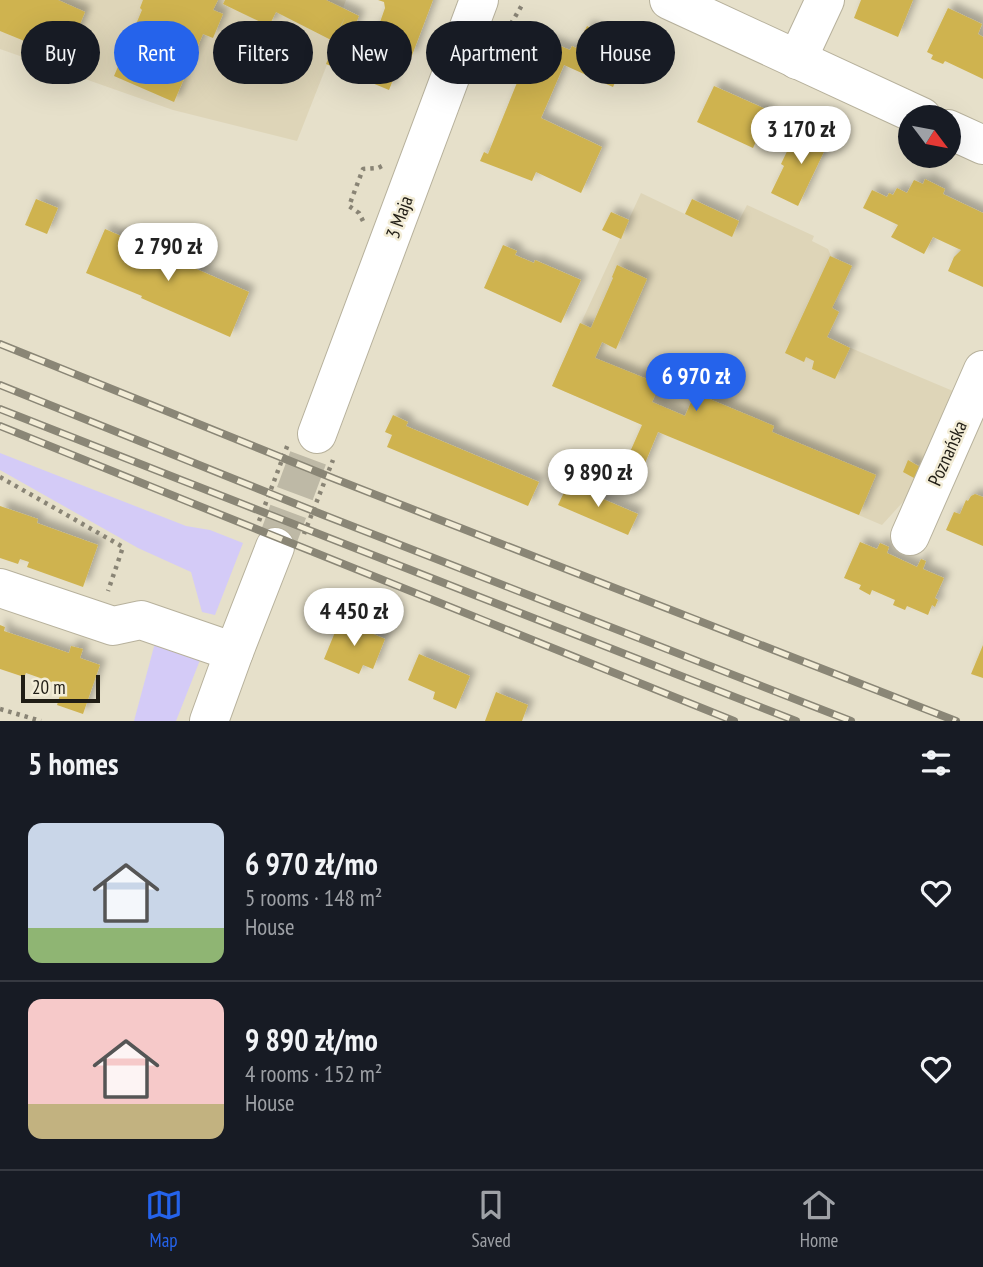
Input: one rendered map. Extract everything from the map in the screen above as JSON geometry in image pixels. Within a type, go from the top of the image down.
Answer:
[{"type":"street","name":"3 Maja","points":[[317,434],[479,0]]},
{"type":"street","points":[[669,0],[898,106]]},
{"type":"street","points":[[797,60],[825,0]]},
{"type":"street","points":[[961,135],[983,145]]},
{"type":"street","name":"Poznańska","points":[[911,536],[983,370]]},
{"type":"street","points":[[209,721],[275,547]]},
{"type":"street","points":[[0,588],[113,626],[141,620],[234,652]]},
{"type":"path","points":[[349,206],[363,169]]},
{"type":"path","points":[[0,477],[123,547],[109,590],[88,603],[82,617]]},
{"type":"path","points":[[0,709],[41,721]]},
{"type":"shaded area","points":[[0,0],[346,0],[343,8],[348,11],[344,21],[327,21],[327,65],[297,141],[173,110],[99,84],[100,21],[21,21],[21,56],[0,49]]},
{"type":"shaded area","points":[[641,193],[731,236],[747,205],[814,236],[812,241],[828,249],[831,256],[852,266],[833,308],[839,312],[827,338],[953,391],[912,492],[882,525],[552,386]]},
{"type":"shaded area","points":[[0,453],[186,526],[210,530],[243,543],[215,615],[202,612],[191,572],[138,548],[0,470]]},
{"type":"shaded area","points":[[156,639],[202,655],[176,721],[134,721]]},
{"type":"building","points":[[0,0],[58,0],[85,12],[81,21],[21,21],[21,40],[0,31]]},
{"type":"building","points":[[143,0],[218,0],[213,10],[223,14],[220,21],[213,21],[213,38],[203,34],[199,43],[199,21],[137,21],[142,10],[140,8]]},
{"type":"building","points":[[225,0],[326,0],[359,16],[357,21],[343,21],[345,17],[343,21],[327,21],[327,38],[313,31],[313,21],[294,21],[276,12],[272,21],[259,21],[223,4]]},
{"type":"building","points":[[378,0],[433,0],[412,55],[412,21],[380,21],[385,8],[384,2]]},
{"type":"building","points":[[861,0],[913,0],[898,37],[854,18]]},
{"type":"building","points":[[948,8],[982,24],[978,34],[983,37],[983,79],[945,61],[943,64],[931,59],[933,55],[927,52]]},
{"type":"building","points":[[572,46],[576,48],[576,70],[564,65],[562,70],[562,47],[570,50]]},
{"type":"building","points":[[132,84],[182,84],[174,102]]},
{"type":"building","points":[[374,84],[391,84],[389,90]]},
{"type":"building","points":[[516,84],[556,84],[541,118],[602,147],[581,193],[536,172],[532,181],[480,161],[484,152],[488,154]]},
{"type":"building","points":[[714,86],[770,111],[753,148],[697,122]]},
{"type":"building","points":[[813,126],[832,135],[798,206],[771,193],[791,143],[802,148]]},
{"type":"building","points":[[925,179],[945,189],[943,194],[983,213],[983,287],[948,271],[954,257],[961,250],[933,237],[924,254],[891,237],[898,225],[863,208],[872,190],[887,197],[889,193],[893,195],[897,188],[907,193],[914,180],[923,184]]},
{"type":"building","points":[[36,199],[58,208],[47,234],[25,225]]},
{"type":"building","points":[[692,199],[739,221],[732,237],[685,214]]},
{"type":"building","points":[[611,212],[629,220],[621,239],[602,230]]},
{"type":"building","points":[[105,229],[249,292],[230,337],[86,273]]},
{"type":"building","points":[[503,245],[517,251],[515,255],[534,263],[535,260],[581,280],[561,323],[484,288]]},
{"type":"building","points":[[830,256],[852,266],[832,308],[839,312],[827,337],[850,348],[835,379],[812,369],[814,361],[806,357],[804,362],[785,353]]},
{"type":"building","points":[[617,265],[647,279],[616,349],[602,342],[595,358],[652,381],[650,385],[658,388],[652,402],[685,416],[695,393],[774,426],[772,432],[876,475],[859,515],[658,432],[643,468],[626,461],[642,425],[552,386],[580,323],[591,328]]},
{"type":"building","points":[[393,415],[408,422],[406,426],[539,482],[528,506],[387,447],[392,435],[385,432]]},
{"type":"building","points":[[908,460],[920,467],[914,478],[903,472]]},
{"type":"building","points":[[568,484],[638,514],[628,535],[558,505]]},
{"type":"building","points":[[975,494],[983,497],[983,546],[946,530],[954,512],[960,514],[966,500]]},
{"type":"building","points":[[0,506],[38,519],[37,523],[98,545],[83,587],[27,567],[29,562],[20,559],[18,564],[0,558]]},
{"type":"building","points":[[860,542],[877,549],[880,543],[889,547],[887,553],[917,567],[921,559],[926,561],[923,569],[944,578],[935,598],[938,600],[935,607],[932,605],[928,615],[907,606],[905,610],[893,605],[895,600],[872,590],[870,595],[859,589],[861,585],[844,578]]},
{"type":"building","points":[[340,620],[385,639],[373,669],[363,665],[359,674],[324,659]]},
{"type":"building","points":[[0,625],[5,627],[4,631],[69,653],[71,646],[83,649],[80,658],[100,665],[83,714],[57,705],[63,686],[26,673],[24,677],[0,669]]},
{"type":"building","points":[[983,645],[983,678],[971,674]]},
{"type":"building","points":[[419,654],[470,676],[456,709],[433,699],[435,692],[408,680]]},
{"type":"building","points":[[496,692],[528,705],[522,721],[485,721]]},
{"type":"tunnel","points":[[275,547],[317,434]]},
{"type":"railway","points":[[0,344],[335,479],[956,721]]},
{"type":"railway","points":[[0,385],[321,514],[851,721]]},
{"type":"railway","points":[[0,409],[796,721]]},
{"type":"railway","points":[[0,426],[734,721]]}]
